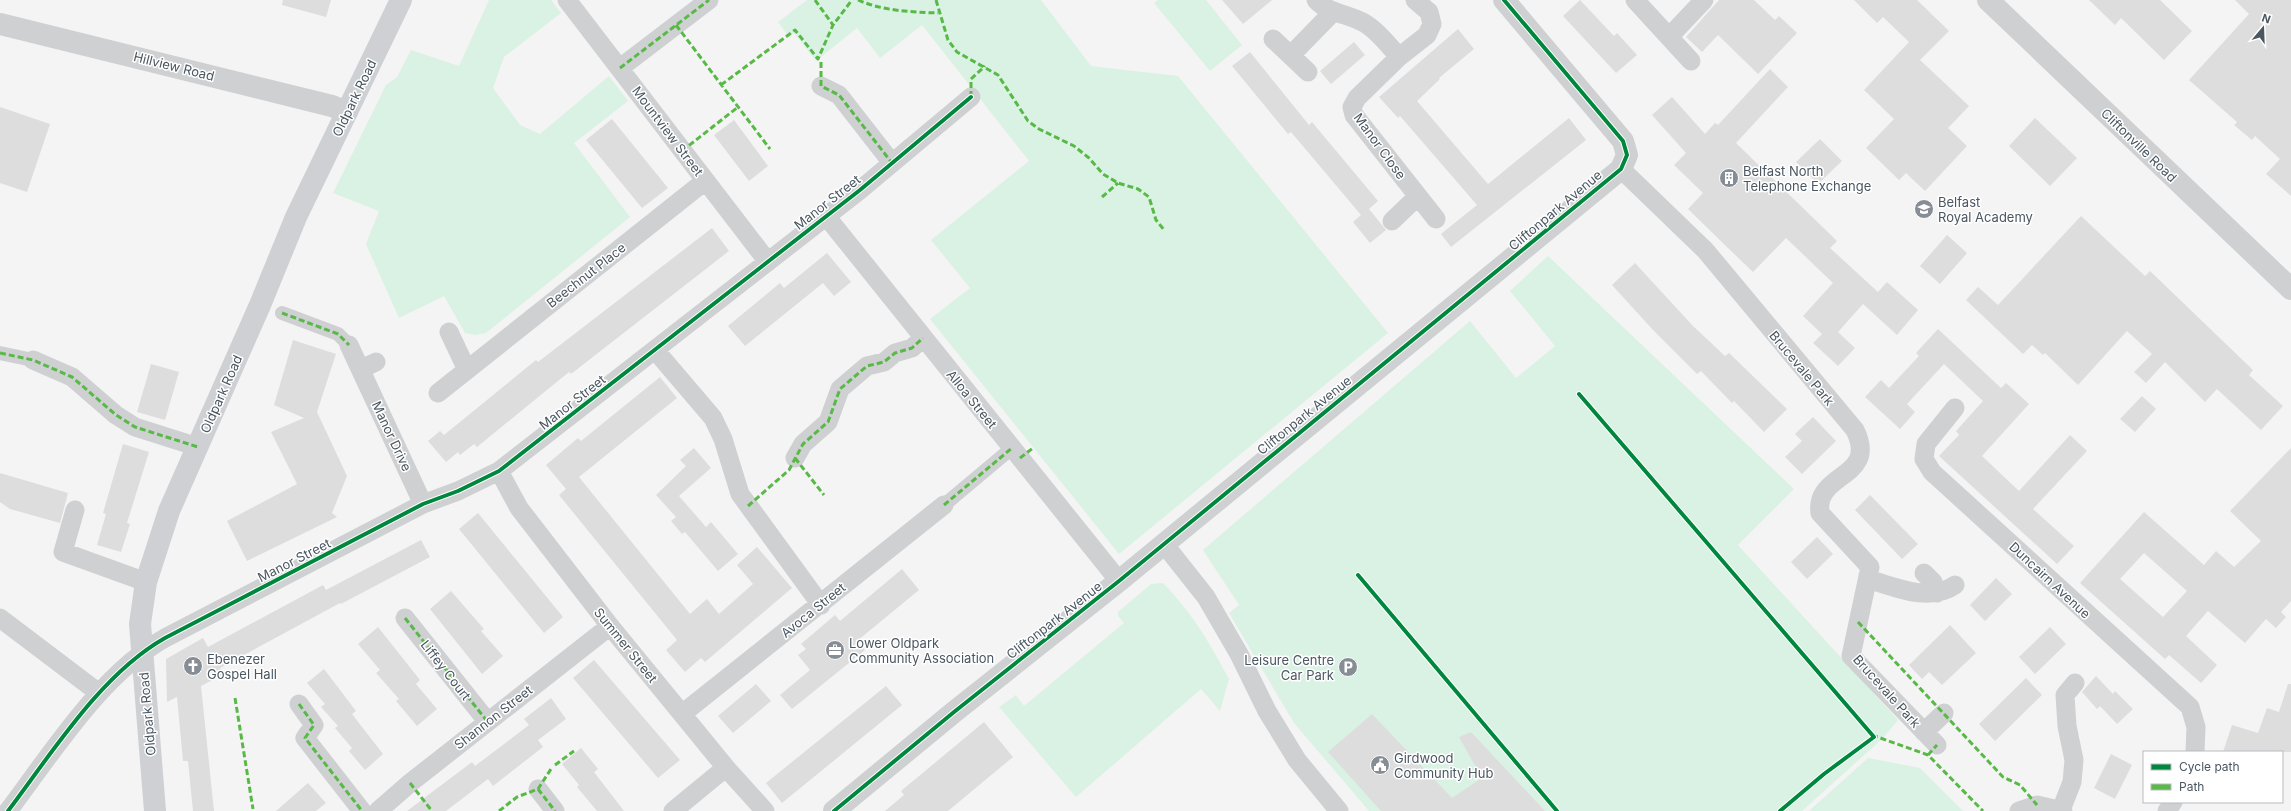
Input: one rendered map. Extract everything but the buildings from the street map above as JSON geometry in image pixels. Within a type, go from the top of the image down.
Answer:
[{"type":"main road","name":"Oldpark Road","points":[[155,811],[140,624],[146,582],[169,511],[198,447],[296,217],[401,0]]},
{"type":"street","name":"Mountview Street","points":[[567,0],[768,262]]},
{"type":"street","points":[[620,68],[709,0]]},
{"type":"street","points":[[1316,0],[1333,12],[1366,24],[1379,35],[1398,57]]},
{"type":"street","name":"Manor Close","points":[[1415,0],[1429,12],[1432,24],[1427,35],[1398,57],[1357,98],[1352,108],[1354,115],[1417,197],[1436,219]]},
{"type":"street","name":"Cliftonpark Avenue","points":[[834,811],[954,712],[1119,581],[1621,169],[1626,155],[1623,141],[1504,0]]},
{"type":"street","points":[[1635,0],[1691,61]]},
{"type":"street","points":[[1669,38],[1704,0]]},
{"type":"street","name":"Cliftonville Road","points":[[1988,0],[2291,290]]},
{"type":"street","points":[[1291,55],[1333,12]]},
{"type":"street","name":"Hillview Road","points":[[0,24],[332,106],[347,112]]},
{"type":"street","points":[[1273,39],[1308,72]]},
{"type":"street","points":[[821,86],[839,95],[892,163]]},
{"type":"street","name":"Manor Street","points":[[8,811],[99,692],[142,653],[165,638],[423,504],[458,491],[499,471],[768,262],[892,163],[971,97]]},
{"type":"street","name":"Brucevale Park","points":[[1621,169],[1705,250],[1854,430],[1861,443],[1861,453],[1858,462],[1822,494],[1818,504],[1820,513],[1870,567],[1851,656],[1930,738],[1944,713]]},
{"type":"street","name":"Beechnut Place","points":[[438,393],[705,181]]},
{"type":"street","points":[[1392,221],[1417,197]]},
{"type":"street","name":"Alloa Street","points":[[826,216],[1119,581]]},
{"type":"street","name":"Manor Drive","points":[[282,313],[338,334],[368,365],[423,504]]},
{"type":"street","points":[[449,332],[467,370]]},
{"type":"street","points":[[796,458],[802,444],[828,422],[840,389],[867,366],[884,362],[894,353],[912,348],[923,338]]},
{"type":"street","points":[[655,350],[713,418],[723,439],[740,494],[821,605]]},
{"type":"street","points":[[0,353],[33,360],[72,377],[116,415],[135,427],[198,447]]},
{"type":"street","name":"Duncairn Avenue","points":[[1955,408],[1926,444],[1924,459],[1932,472],[2190,707],[2196,727],[2196,751]]},
{"type":"street","points":[[944,505],[1012,448]]},
{"type":"street","name":"Summer Street","points":[[499,471],[520,508],[610,626],[727,769],[765,811]]},
{"type":"street","name":"Avoca Street","points":[[682,714],[821,605],[944,505]]},
{"type":"street","points":[[75,510],[64,552],[146,582]]},
{"type":"street","points":[[1164,544],[1206,597],[1239,654],[1267,711],[1293,753],[1339,811]]},
{"type":"street","points":[[1924,573],[1933,582],[1937,593]]},
{"type":"street","points":[[1868,579],[1922,594],[1937,593],[1948,590],[1955,585]]},
{"type":"street","points":[[0,618],[99,692]]},
{"type":"street","name":"Liffey Court","points":[[405,618],[487,721]]},
{"type":"street","name":"Shannon Street","points":[[378,811],[487,721],[610,626]]},
{"type":"street","points":[[2019,811],[2037,806],[2062,810],[2072,782],[2074,760],[2067,726],[2065,695],[2075,683]]},
{"type":"street","points":[[298,704],[314,724],[305,738],[362,811]]},
{"type":"street","points":[[672,811],[718,774],[727,769]]},
{"type":"street","points":[[538,789],[554,811]]},
{"type":"green space","points":[[489,0],[551,0],[561,13],[504,57],[493,88],[520,125],[540,134],[609,76],[628,101],[574,143],[630,217],[486,333],[475,335],[465,333],[444,296],[399,318],[366,244],[379,211],[333,193],[386,85],[397,77],[411,50],[459,66]]},
{"type":"green space","points":[[807,0],[1041,0],[1091,66],[1178,76],[1388,333],[1119,554],[930,319],[970,288],[931,240],[1029,161],[922,25],[880,58],[857,28],[816,61],[794,33],[789,37],[778,22]]},
{"type":"green space","points":[[1158,0],[1206,0],[1242,45],[1210,71],[1154,3]]},
{"type":"green space","points":[[1548,256],[1794,489],[1738,545],[1898,720],[1882,739],[1802,811],[1369,811],[1294,723],[1229,613],[1239,605],[1203,550],[1470,321],[1516,378],[1555,346],[1510,291]]},
{"type":"green space","points":[[1163,583],[1192,617],[1229,679],[1220,711],[1201,689],[1076,797],[999,707],[1016,695],[1024,706],[1124,623],[1118,616],[1118,612],[1151,584]]},
{"type":"green space","points":[[1868,758],[1920,768],[1963,811],[1809,811]]},
{"type":"marked path","points":[[620,68],[709,0]]},
{"type":"marked path","points":[[815,0],[833,25]]},
{"type":"marked path","points":[[721,85],[795,30],[818,59],[833,25],[852,0]]},
{"type":"marked path","points":[[858,0],[887,9],[938,13]]},
{"type":"marked path","points":[[936,0],[948,40],[957,52],[998,75],[1028,121],[1039,129],[1074,146],[1089,158],[1103,174],[1118,183],[1138,189],[1149,197],[1156,220],[1165,231]]},
{"type":"marked path","points":[[676,25],[770,149]]},
{"type":"marked path","points":[[821,62],[821,86],[839,95],[892,163]]},
{"type":"marked path","points":[[971,97],[971,79],[985,66]]},
{"type":"marked path","points":[[682,151],[738,107]]},
{"type":"marked path","points":[[1102,197],[1118,183]]},
{"type":"marked path","points":[[282,313],[338,334],[349,345]]},
{"type":"marked path","points":[[748,506],[789,470],[803,444],[828,422],[840,389],[867,366],[884,362],[895,353],[912,348],[923,338]]},
{"type":"marked path","points":[[0,353],[33,360],[72,377],[116,415],[135,427],[198,447]]},
{"type":"marked path","points":[[944,505],[1012,448]]},
{"type":"marked path","points":[[1020,458],[1033,448]]},
{"type":"marked path","points":[[795,458],[824,495]]},
{"type":"marked path","points":[[405,618],[487,721]]},
{"type":"marked path","points":[[1858,622],[2003,777],[2020,785],[2037,805]]},
{"type":"marked path","points":[[235,698],[253,809]]},
{"type":"marked path","points":[[299,704],[314,725],[305,738],[362,811]]},
{"type":"marked path","points":[[1872,735],[1928,755],[1983,811]]},
{"type":"marked path","points":[[1928,755],[1937,745]]},
{"type":"marked path","points":[[555,765],[574,751]]},
{"type":"marked path","points":[[499,811],[517,797],[538,789],[551,769]]},
{"type":"marked path","points":[[410,783],[432,811]]},
{"type":"marked path","points":[[538,789],[555,811]]},
{"type":"cycle path","points":[[834,811],[954,712],[1119,581],[1621,169],[1627,155],[1623,141],[1504,0]]},
{"type":"cycle path","points":[[8,811],[79,716],[99,693],[142,653],[165,638],[423,504],[458,491],[499,471],[860,190],[971,97]]},
{"type":"cycle path","points":[[1579,394],[1874,737],[1824,774],[1780,811]]},
{"type":"cycle path","points":[[1358,575],[1557,811]]},
{"type":"place","name":"Belfast North Telephone Exchange","points":[[1729,178]]},
{"type":"place","name":"Belfast Royal Academy","points":[[1924,209]]},
{"type":"place","name":"Lower Oldpark Community Association","points":[[835,650]]},
{"type":"place","name":"Ebenezer Gospel Hall","points":[[193,666]]},
{"type":"place","name":"Leisure Centre Car Park","points":[[1348,667]]},
{"type":"place","name":"Girdwood Community Hub","points":[[1380,765]]}]
